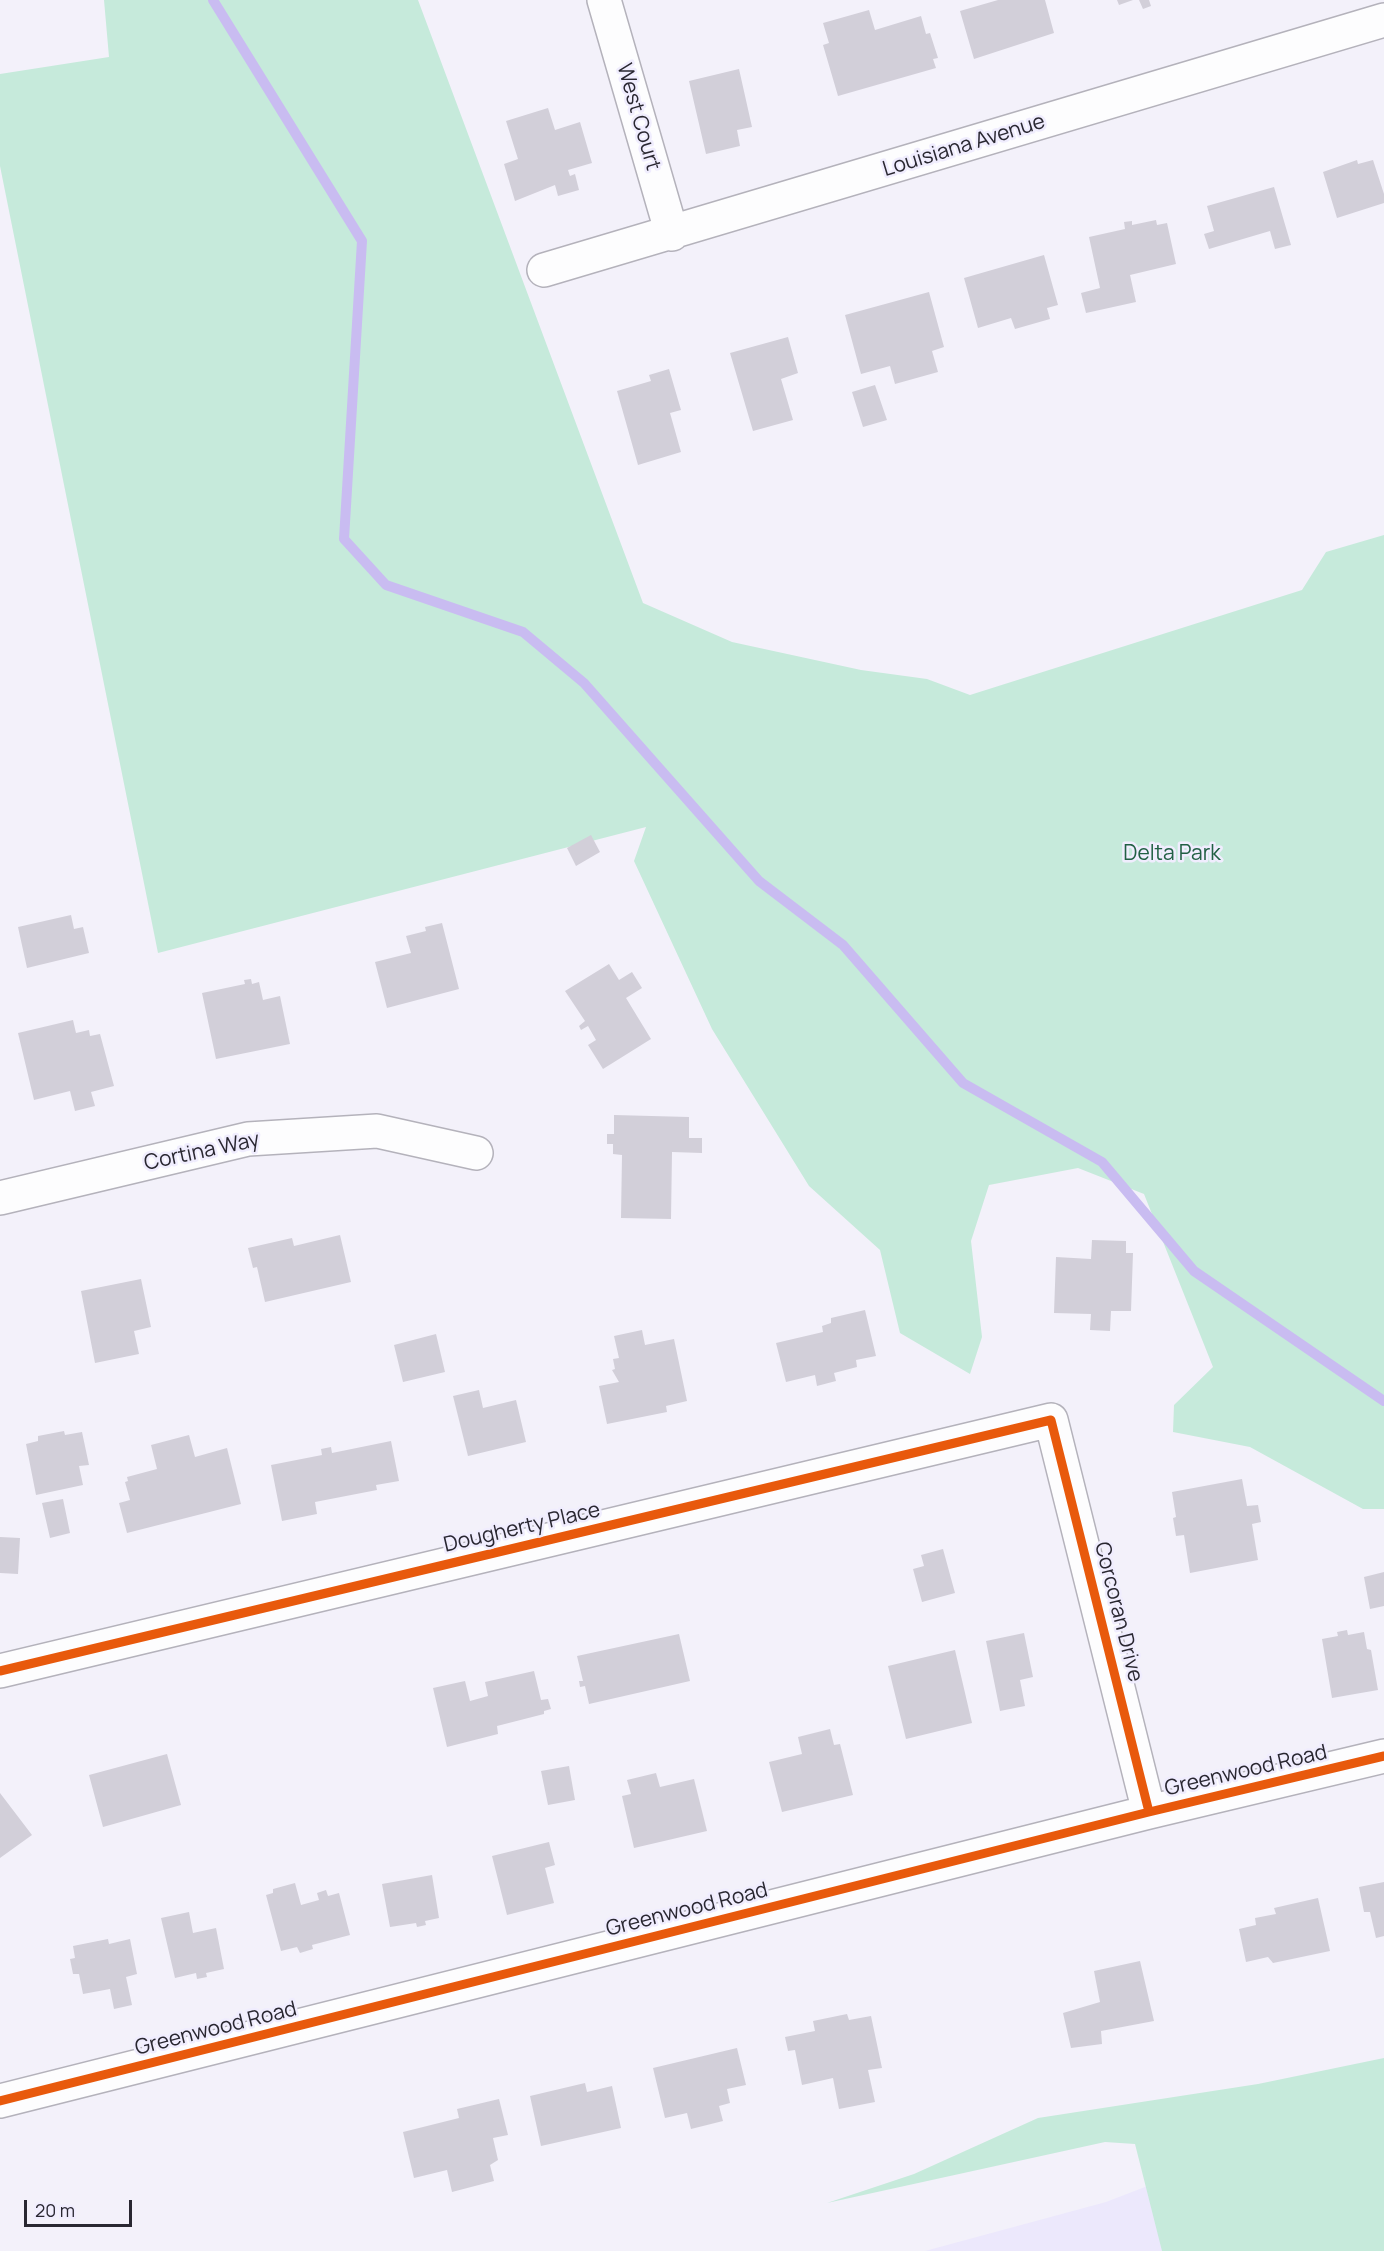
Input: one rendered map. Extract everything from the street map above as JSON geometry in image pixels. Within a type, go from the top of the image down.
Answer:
[{"type":"street","name":"West Court","points":[[604,0],[672,234]]},
{"type":"street","name":"Louisiana Avenue","points":[[544,270],[672,234],[1384,20]]},
{"type":"street","name":"Cortina Way","points":[[0,1198],[248,1139],[377,1131],[476,1153]]},
{"type":"street","name":"Dougherty Place","points":[[0,1671],[1052,1420]]},
{"type":"street","name":"Corcoran Drive","points":[[1052,1420],[1149,1812]]},
{"type":"street","name":"Greenwood Road","points":[[0,2101],[1149,1812],[1384,1756]]},
{"type":"shaded area","points":[[1384,2095],[1384,2251],[925,2251],[1106,2202]]},
{"type":"green space","name":"Delta Park","points":[[104,0],[418,0],[643,603],[732,642],[861,670],[927,679],[970,695],[1302,590],[1326,552],[1384,535],[1384,1509],[1363,1509],[1250,1447],[1173,1432],[1174,1405],[1213,1367],[1144,1194],[1078,1168],[989,1185],[971,1241],[982,1337],[970,1374],[900,1333],[880,1250],[809,1186],[712,1029],[634,861],[646,827],[158,953],[0,166],[0,74],[109,57]]},
{"type":"green space","points":[[1384,2058],[1384,2251],[1162,2251],[1135,2144],[1105,2142],[827,2203],[914,2174],[1038,2118],[1258,2084]]},
{"type":"building","points":[[998,0],[1045,0],[1054,33],[974,59],[960,11]]},
{"type":"building","points":[[1117,0],[1133,0],[1119,5]]},
{"type":"building","points":[[1139,0],[1149,0],[1151,6],[1143,9]]},
{"type":"building","points":[[869,10],[875,30],[921,16],[926,34],[930,33],[938,58],[933,59],[936,68],[838,96],[823,45],[829,43],[823,23]]},
{"type":"building","points":[[739,69],[752,127],[737,130],[740,146],[706,154],[689,81]]},
{"type":"building","points":[[548,108],[555,130],[580,122],[592,163],[568,170],[570,176],[575,174],[579,190],[558,196],[555,185],[515,201],[504,164],[518,159],[506,121]]},
{"type":"building","points":[[1357,160],[1358,164],[1373,160],[1384,194],[1384,203],[1337,218],[1323,172]]},
{"type":"building","points":[[1274,187],[1291,245],[1275,249],[1270,231],[1209,249],[1204,234],[1214,231],[1207,206]]},
{"type":"building","points":[[1156,220],[1157,225],[1167,223],[1176,264],[1130,275],[1136,302],[1086,313],[1081,293],[1100,288],[1089,237],[1125,229],[1124,222],[1132,221],[1132,225]]},
{"type":"building","points":[[1044,255],[1058,305],[1047,308],[1050,319],[1015,329],[1011,318],[978,328],[964,278]]},
{"type":"building","points":[[929,292],[944,347],[932,351],[938,372],[895,384],[890,366],[861,374],[845,315]]},
{"type":"building","points":[[788,337],[798,373],[781,379],[793,420],[753,431],[730,353]]},
{"type":"building","points":[[669,369],[681,410],[670,413],[681,452],[638,465],[617,391],[651,381],[649,375]]},
{"type":"building","points":[[875,385],[887,420],[863,427],[852,392]]},
{"type":"building","points":[[591,835],[600,852],[576,866],[567,848]]},
{"type":"building","points":[[71,915],[74,929],[83,927],[89,953],[27,968],[18,927]]},
{"type":"building","points":[[442,923],[459,989],[387,1008],[375,962],[411,953],[406,936],[426,931],[425,927]]},
{"type":"building","points":[[609,964],[619,980],[632,972],[642,988],[626,998],[651,1039],[603,1069],[588,1045],[596,1040],[588,1026],[581,1030],[579,1026],[585,1021],[565,991]]},
{"type":"building","points":[[251,979],[252,984],[259,982],[263,1000],[280,996],[290,1044],[216,1059],[202,993],[245,984],[244,980]]},
{"type":"building","points":[[73,1020],[76,1033],[89,1030],[90,1036],[100,1034],[114,1086],[91,1092],[95,1106],[75,1111],[70,1091],[34,1100],[18,1033]]},
{"type":"building","points":[[614,1115],[689,1117],[689,1138],[702,1138],[702,1153],[672,1152],[671,1219],[621,1218],[622,1155],[613,1154],[613,1144],[607,1144],[607,1134],[614,1134]]},
{"type":"building","points":[[340,1235],[351,1282],[265,1302],[257,1267],[253,1268],[248,1248],[292,1238],[294,1246]]},
{"type":"building","points":[[1092,1240],[1126,1241],[1126,1253],[1133,1253],[1131,1311],[1111,1311],[1110,1331],[1090,1330],[1091,1314],[1054,1313],[1056,1257],[1091,1259]]},
{"type":"building","points":[[141,1279],[151,1327],[134,1331],[139,1354],[95,1363],[81,1291]]},
{"type":"building","points":[[865,1310],[876,1356],[856,1360],[857,1367],[834,1373],[836,1381],[817,1386],[815,1375],[786,1382],[776,1343],[823,1332],[822,1326],[831,1323],[831,1318]]},
{"type":"building","points":[[642,1330],[645,1345],[674,1339],[687,1401],[666,1406],[667,1412],[607,1424],[599,1386],[619,1382],[612,1370],[615,1369],[613,1359],[619,1358],[614,1336]]},
{"type":"building","points":[[436,1334],[445,1372],[403,1382],[394,1345]]},
{"type":"building","points":[[479,1390],[483,1408],[516,1400],[526,1442],[468,1456],[453,1396]]},
{"type":"building","points":[[64,1431],[65,1435],[82,1432],[89,1465],[79,1466],[83,1485],[36,1495],[26,1444],[38,1441],[38,1436]]},
{"type":"building","points":[[189,1435],[195,1457],[227,1448],[241,1504],[127,1533],[119,1503],[130,1500],[125,1482],[128,1481],[127,1477],[157,1469],[151,1445]]},
{"type":"building","points":[[391,1441],[399,1481],[376,1485],[377,1490],[315,1502],[317,1514],[282,1521],[271,1465],[322,1455],[321,1449],[331,1447],[332,1453]]},
{"type":"building","points":[[1242,1479],[1247,1506],[1258,1505],[1261,1522],[1252,1524],[1258,1560],[1190,1573],[1184,1535],[1176,1536],[1172,1492]]},
{"type":"building","points":[[63,1499],[70,1533],[50,1538],[42,1503]]},
{"type":"building","points":[[0,1537],[20,1538],[18,1574],[0,1573]]},
{"type":"building","points":[[943,1549],[955,1593],[922,1602],[913,1569],[924,1566],[921,1555]]},
{"type":"building","points":[[1384,1572],[1384,1606],[1370,1609],[1364,1577]]},
{"type":"building","points":[[1347,1630],[1348,1635],[1364,1632],[1367,1649],[1371,1650],[1378,1690],[1332,1698],[1322,1639],[1338,1636],[1337,1632]]},
{"type":"building","points":[[1024,1633],[1033,1677],[1020,1680],[1025,1706],[1000,1711],[986,1641]]},
{"type":"building","points":[[679,1634],[690,1681],[589,1704],[585,1686],[580,1687],[579,1681],[583,1681],[577,1656]]},
{"type":"building","points":[[955,1650],[972,1723],[906,1739],[888,1666]]},
{"type":"building","points":[[534,1671],[541,1700],[548,1699],[551,1709],[544,1711],[544,1714],[497,1726],[498,1734],[447,1747],[433,1688],[465,1681],[470,1701],[488,1696],[485,1682]]},
{"type":"building","points":[[830,1729],[834,1745],[840,1744],[853,1795],[782,1812],[769,1762],[802,1754],[798,1737]]},
{"type":"building","points":[[167,1754],[181,1805],[103,1827],[89,1775]]},
{"type":"building","points":[[569,1766],[575,1800],[548,1805],[541,1771]]},
{"type":"building","points":[[656,1773],[660,1787],[694,1779],[707,1831],[634,1848],[622,1796],[631,1794],[627,1780]]},
{"type":"building","points":[[0,1793],[32,1835],[0,1858]]},
{"type":"building","points":[[549,1842],[555,1865],[545,1868],[554,1903],[507,1915],[492,1856]]},
{"type":"building","points":[[432,1875],[439,1918],[425,1921],[426,1925],[417,1927],[416,1923],[390,1927],[382,1884]]},
{"type":"building","points":[[1384,1882],[1384,1936],[1376,1938],[1370,1912],[1364,1912],[1359,1887]]},
{"type":"building","points":[[295,1883],[301,1905],[319,1900],[317,1893],[326,1890],[328,1896],[339,1893],[350,1935],[312,1945],[313,1949],[300,1953],[297,1947],[281,1951],[266,1895],[273,1893],[273,1889]]},
{"type":"building","points":[[1318,1898],[1330,1951],[1273,1963],[1268,1957],[1246,1962],[1239,1929],[1256,1925],[1255,1918],[1276,1914],[1274,1908]]},
{"type":"building","points":[[189,1912],[193,1933],[216,1928],[224,1969],[206,1973],[207,1977],[197,1979],[196,1973],[175,1978],[161,1918]]},
{"type":"building","points":[[108,1939],[109,1944],[130,1939],[137,1974],[126,1977],[132,2005],[114,2009],[110,1989],[83,1994],[79,1974],[73,1974],[70,1959],[75,1958],[73,1946]]},
{"type":"building","points":[[1140,1961],[1154,2021],[1101,2031],[1102,2044],[1071,2048],[1063,2013],[1100,2002],[1094,1971]]},
{"type":"building","points":[[847,2014],[849,2020],[871,2016],[882,2068],[868,2070],[875,2102],[839,2109],[833,2078],[802,2085],[795,2050],[788,2051],[785,2037],[815,2031],[813,2021]]},
{"type":"building","points":[[737,2048],[746,2085],[727,2089],[730,2103],[719,2106],[723,2121],[691,2129],[687,2113],[665,2118],[653,2068]]},
{"type":"building","points":[[585,2083],[587,2092],[612,2086],[621,2128],[541,2146],[530,2096]]},
{"type":"building","points":[[499,2099],[508,2135],[493,2138],[498,2160],[490,2165],[494,2181],[452,2192],[447,2170],[414,2178],[403,2132],[459,2118],[457,2109]]},
{"type":"waterway","points":[[213,0],[362,241],[344,539],[386,585],[523,632],[584,683],[759,881],[843,945],[963,1083],[1102,1162],[1194,1271],[1384,1401]]},
{"type":"cycle path","points":[[0,1671],[1051,1420],[1149,1812]]},
{"type":"cycle path","points":[[0,2101],[1149,1812],[1384,1756]]}]
